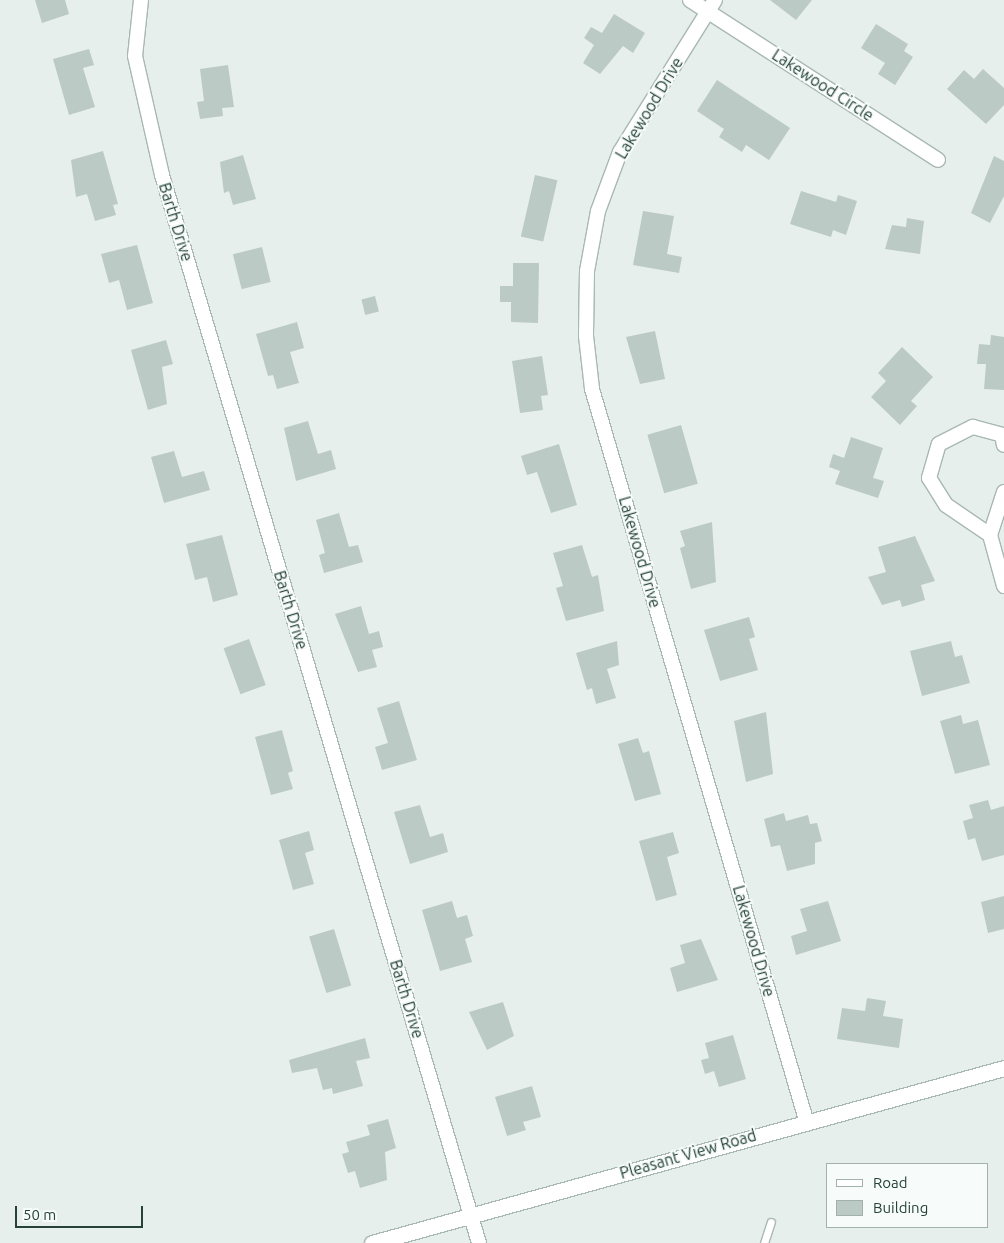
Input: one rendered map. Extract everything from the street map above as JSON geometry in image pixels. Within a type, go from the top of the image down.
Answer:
[{"type":"main road","name":"Pleasant View Road","points":[[372,1243],[471,1217],[806,1120],[1004,1068]]},
{"type":"street","name":"Barth Drive","points":[[141,0],[135,56],[162,175],[479,1243]]},
{"type":"street","name":"Lakewood Circle","points":[[690,0],[711,6],[938,160]]},
{"type":"street","name":"Lakewood Drive","points":[[711,6],[620,152],[604,194],[587,271],[586,336],[592,389],[806,1120]]},
{"type":"street","points":[[990,535],[946,505],[929,478],[939,444],[973,427],[1002,434],[1004,445]]},
{"type":"street","points":[[1004,492],[990,535],[1004,586]]},
{"type":"lane","points":[[764,1243],[771,1222]]},
{"type":"building","points":[[35,0],[65,0],[69,14],[42,23]]},
{"type":"building","points":[[770,0],[812,0],[796,20]]},
{"type":"building","points":[[614,14],[645,33],[633,53],[623,46],[600,74],[583,63],[594,45],[584,38],[591,27],[602,33]]},
{"type":"building","points":[[876,24],[908,44],[904,51],[913,57],[895,85],[878,74],[885,63],[861,48]]},
{"type":"building","points":[[89,49],[94,65],[83,68],[95,107],[69,115],[53,59]]},
{"type":"building","points":[[228,65],[234,107],[222,108],[223,116],[200,119],[197,102],[204,101],[200,69]]},
{"type":"building","points":[[983,69],[1004,88],[1004,105],[986,124],[947,89],[964,70],[974,79]]},
{"type":"building","points":[[717,80],[790,128],[769,160],[746,145],[742,152],[719,137],[724,129],[697,111]]},
{"type":"building","points":[[103,151],[118,204],[113,205],[116,215],[95,221],[87,194],[76,197],[71,160]]},
{"type":"building","points":[[243,155],[256,199],[233,205],[229,191],[224,193],[220,162]]},
{"type":"building","points":[[994,156],[1004,161],[1004,196],[990,223],[971,213]]},
{"type":"building","points":[[535,175],[557,180],[543,242],[521,236]]},
{"type":"building","points":[[801,191],[836,202],[838,195],[857,201],[846,235],[833,230],[831,237],[790,224]]},
{"type":"building","points":[[643,211],[674,216],[667,254],[682,257],[679,273],[633,265]]},
{"type":"building","points":[[907,218],[924,221],[920,254],[885,249],[892,225],[906,227]]},
{"type":"building","points":[[137,245],[153,303],[127,310],[119,280],[109,283],[101,254]]},
{"type":"building","points":[[262,247],[271,282],[242,289],[233,254]]},
{"type":"building","points":[[513,263],[539,263],[538,323],[511,322],[511,302],[500,302],[500,286],[513,286]]},
{"type":"building","points":[[375,296],[379,312],[365,315],[361,299]]},
{"type":"building","points":[[297,322],[304,348],[290,352],[299,383],[277,389],[273,375],[268,376],[256,334]]},
{"type":"building","points":[[655,331],[665,379],[640,384],[626,337]]},
{"type":"building","points":[[991,335],[1004,337],[1004,390],[984,389],[986,364],[977,364],[979,344],[990,345]]},
{"type":"building","points":[[166,340],[173,364],[162,367],[167,404],[148,410],[131,350]]},
{"type":"building","points":[[902,347],[933,377],[911,401],[917,406],[900,425],[871,397],[886,381],[878,373]]},
{"type":"building","points":[[542,356],[548,395],[541,396],[543,410],[520,413],[512,361]]},
{"type":"building","points":[[308,421],[318,454],[331,450],[336,469],[296,481],[284,428]]},
{"type":"building","points":[[681,425],[698,484],[664,493],[647,435]]},
{"type":"building","points":[[851,437],[883,448],[873,478],[884,481],[878,498],[835,484],[840,471],[829,467],[833,454],[844,458]]},
{"type":"building","points":[[559,444],[577,505],[551,513],[537,472],[527,475],[521,456]]},
{"type":"building","points":[[174,451],[182,477],[204,471],[210,490],[164,503],[151,457]]},
{"type":"building","points":[[339,513],[349,547],[358,545],[363,562],[324,573],[319,555],[325,553],[316,520]]},
{"type":"building","points":[[712,522],[716,582],[691,589],[680,548],[685,546],[680,531]]},
{"type":"building","points":[[222,535],[238,595],[213,602],[207,577],[195,580],[186,544]]},
{"type":"building","points":[[915,536],[935,581],[921,585],[925,600],[902,607],[900,600],[882,605],[868,577],[886,572],[878,547]]},
{"type":"building","points":[[582,545],[592,577],[598,575],[604,611],[566,621],[556,588],[563,586],[553,553]]},
{"type":"building","points":[[361,606],[369,634],[379,631],[383,647],[372,650],[377,667],[358,672],[335,614]]},
{"type":"building","points":[[749,617],[755,637],[749,639],[758,670],[720,681],[704,630]]},
{"type":"building","points":[[249,639],[266,685],[240,694],[224,648]]},
{"type":"building","points":[[617,641],[619,665],[607,669],[616,698],[596,704],[592,688],[587,690],[576,653]]},
{"type":"building","points":[[951,641],[955,657],[962,655],[970,683],[922,696],[910,651]]},
{"type":"building","points":[[399,701],[417,760],[382,770],[375,747],[388,743],[377,708]]},
{"type":"building","points":[[766,712],[773,774],[746,782],[734,721]]},
{"type":"building","points":[[961,715],[963,724],[978,720],[990,765],[955,774],[940,721]]},
{"type":"building","points":[[282,730],[293,771],[288,773],[293,789],[271,795],[255,737]]},
{"type":"building","points":[[638,738],[643,753],[649,751],[661,794],[635,801],[618,744]]},
{"type":"building","points":[[988,800],[991,810],[1004,806],[1004,855],[982,861],[975,838],[968,840],[963,821],[973,818],[969,805]]},
{"type":"building","points":[[420,805],[430,837],[443,833],[448,852],[410,864],[394,812]]},
{"type":"building","points":[[784,813],[786,821],[808,815],[810,824],[817,823],[822,841],[815,843],[815,864],[787,871],[780,845],[771,847],[764,819]]},
{"type":"building","points":[[309,831],[314,850],[305,853],[314,884],[293,890],[279,840]]},
{"type":"building","points":[[673,832],[679,853],[667,857],[677,895],[656,901],[639,841]]},
{"type":"building","points":[[1004,896],[1004,929],[988,933],[981,902]]},
{"type":"building","points":[[452,901],[457,918],[467,915],[473,936],[465,939],[472,962],[440,971],[422,910]]},
{"type":"building","points":[[828,901],[841,941],[796,955],[791,936],[807,931],[800,909]]},
{"type":"building","points":[[334,929],[351,985],[326,993],[309,937]]},
{"type":"building","points":[[701,939],[718,980],[677,992],[670,968],[685,963],[680,945]]},
{"type":"building","points":[[867,998],[886,1001],[883,1016],[903,1019],[899,1048],[837,1039],[842,1008],[865,1011]]},
{"type":"building","points":[[503,1002],[514,1036],[487,1050],[469,1012]]},
{"type":"building","points":[[733,1035],[746,1079],[719,1087],[714,1071],[705,1074],[701,1060],[709,1058],[705,1043]]},
{"type":"building","points":[[365,1038],[370,1058],[356,1061],[363,1086],[333,1094],[332,1088],[323,1090],[317,1068],[292,1073],[289,1060]]},
{"type":"building","points":[[532,1086],[541,1117],[523,1122],[526,1130],[507,1136],[495,1097]]},
{"type":"building","points":[[388,1119],[396,1148],[385,1152],[387,1180],[360,1188],[355,1171],[348,1173],[342,1154],[349,1152],[346,1142],[370,1135],[367,1125]]}]
